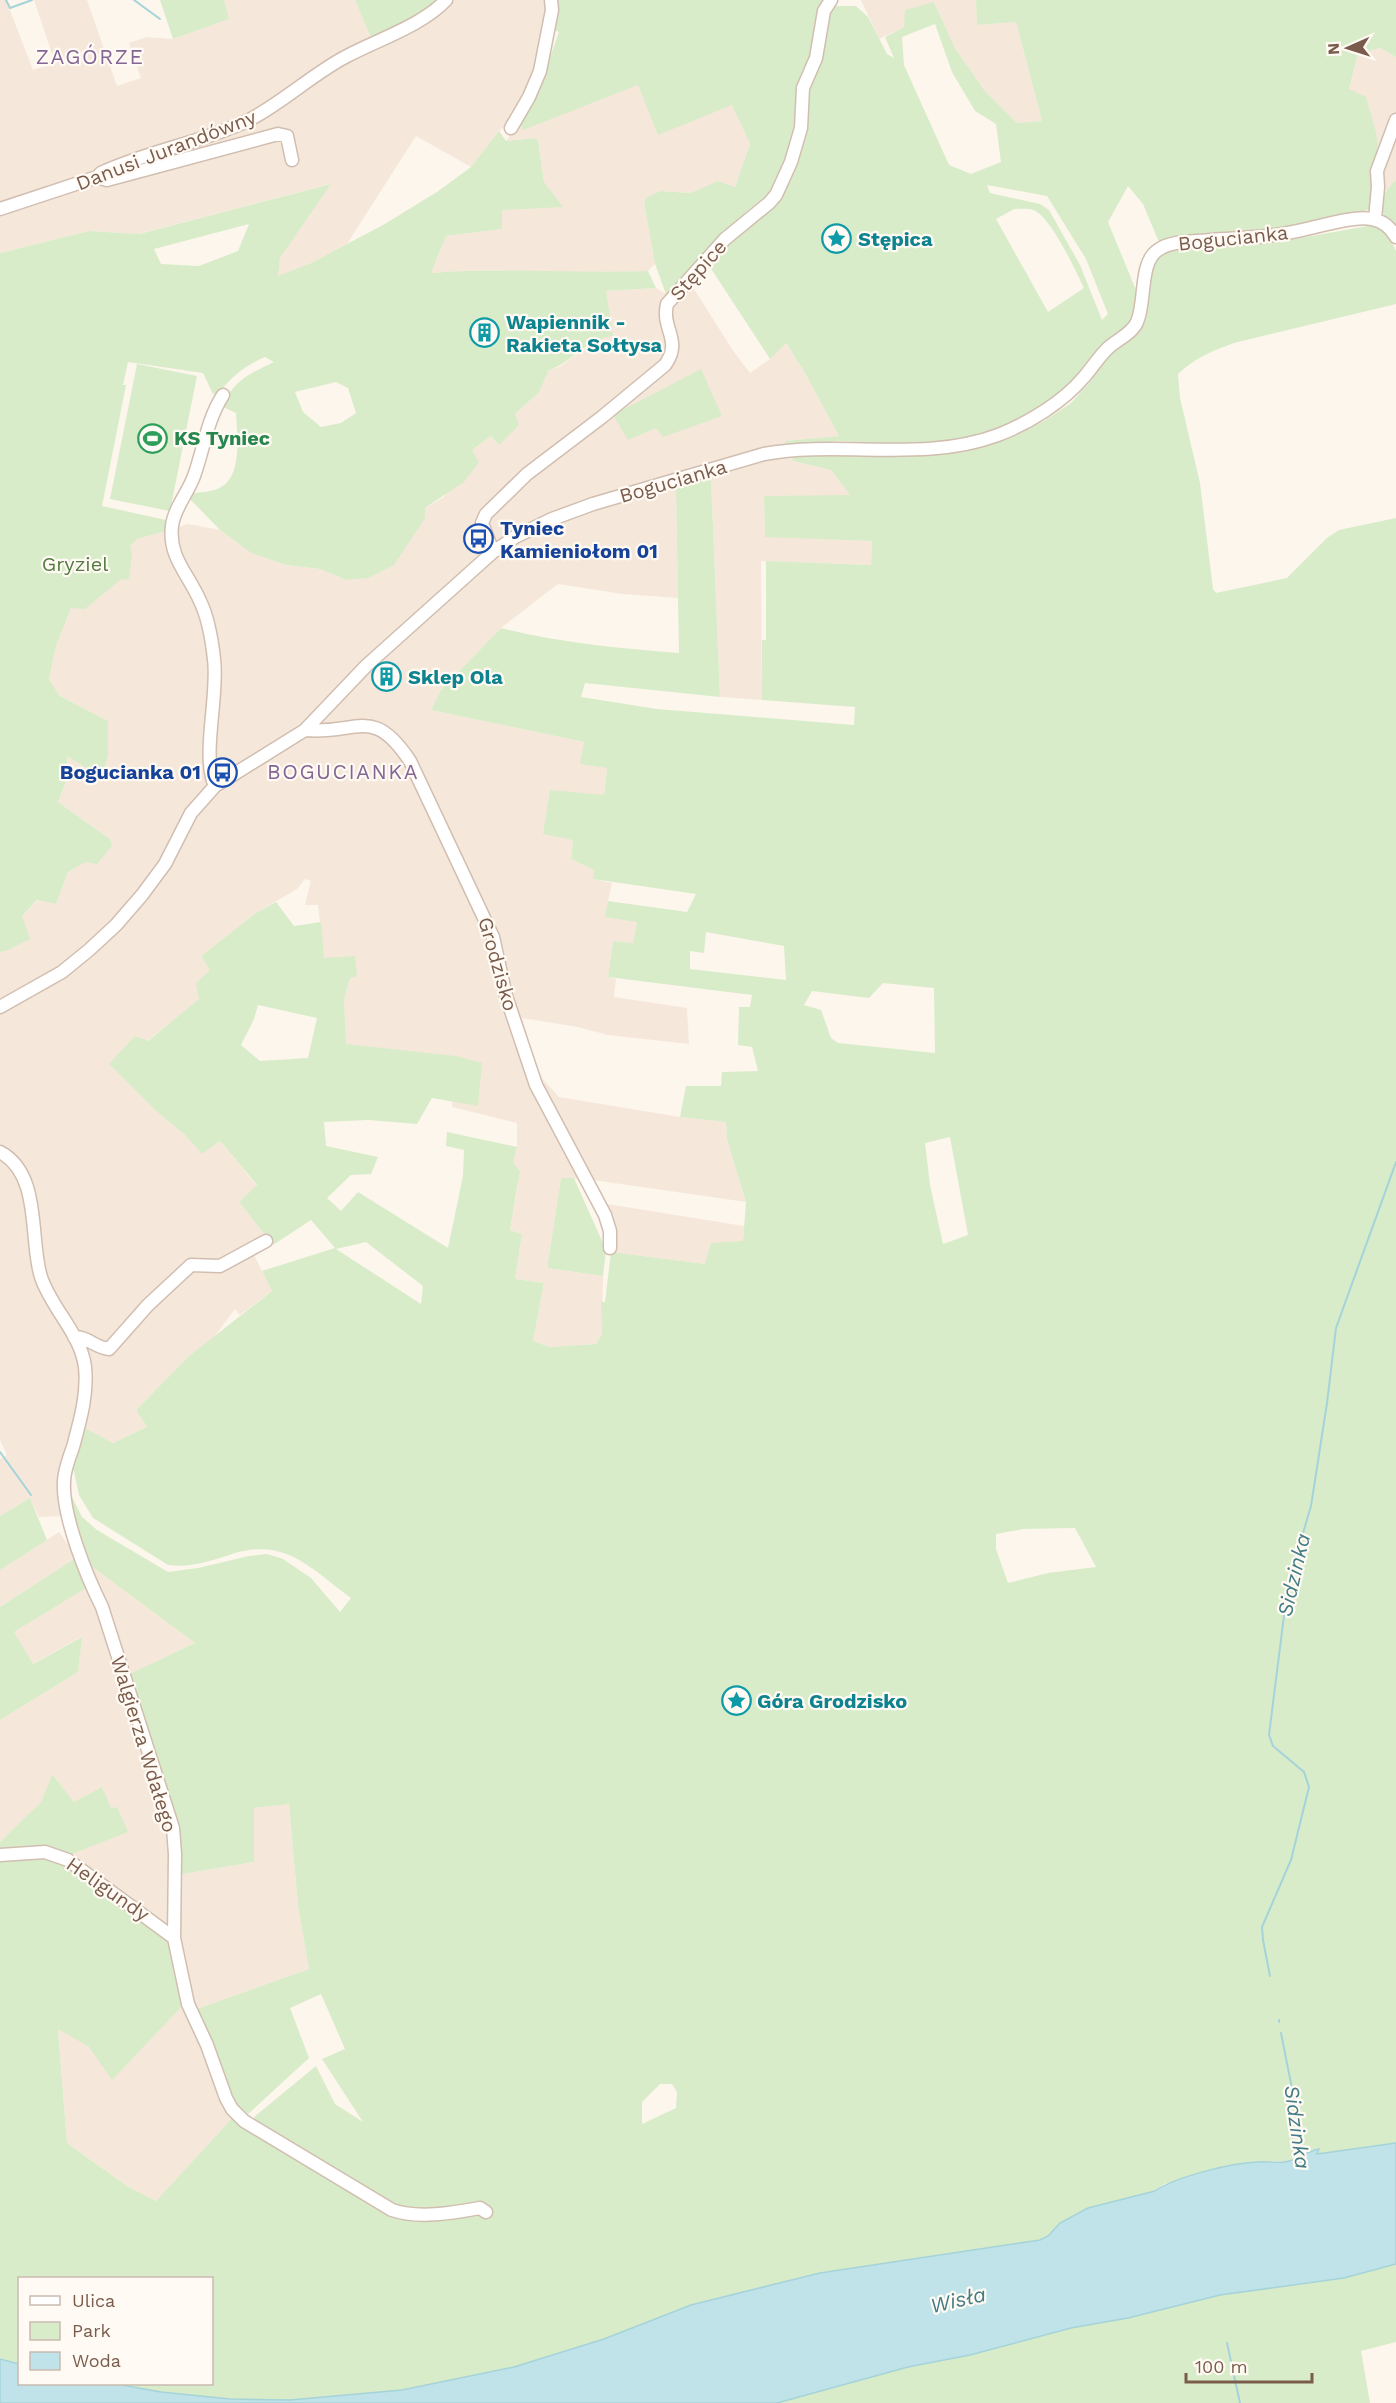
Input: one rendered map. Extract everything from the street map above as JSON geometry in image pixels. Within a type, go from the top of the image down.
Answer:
[{"type":"street","name":"Danusi Jurandówny","points":[[0,209],[97,177],[126,161],[204,137],[246,121],[268,110],[343,58],[429,15],[446,0]]},
{"type":"street","points":[[511,128],[529,98],[540,71],[552,10],[551,0]]},
{"type":"street","name":"Stępice","points":[[493,552],[482,523],[486,514],[527,474],[665,365],[670,358],[673,345],[664,317],[667,304],[725,239],[776,195],[792,162],[801,128],[803,88],[816,58],[824,11],[831,0]]},
{"type":"street","points":[[1396,120],[1377,171],[1375,219],[1385,224],[1396,237]]},
{"type":"street","points":[[97,177],[107,180],[278,134],[287,136],[292,160]]},
{"type":"street","name":"Bogucianka","points":[[0,1007],[62,972],[116,925],[165,864],[191,813],[215,786],[305,730],[367,665],[493,552],[515,537],[552,519],[592,504],[764,454],[788,450],[929,448],[962,445],[998,435],[1028,420],[1072,390],[1097,358],[1136,325],[1141,309],[1147,266],[1157,250],[1184,242],[1286,234],[1358,219],[1375,219]]},
{"type":"street","points":[[215,786],[212,779],[210,755],[216,680],[214,661],[202,605],[178,562],[171,535],[173,519],[194,476],[210,418],[223,395]]},
{"type":"street","name":"Grodzisko","points":[[305,730],[321,731],[366,725],[396,740],[410,762],[493,937],[506,996],[531,1072],[545,1104],[605,1215],[610,1231],[610,1248]]},
{"type":"street","name":"Walgierza Wdałego","points":[[0,1152],[12,1160],[24,1180],[31,1208],[41,1277],[50,1299],[74,1337],[85,1365],[85,1390],[81,1420],[64,1481],[64,1505],[88,1580],[102,1607],[173,1828],[174,1938],[188,2004],[207,2045],[225,2098],[244,2121],[392,2210],[403,2214],[422,2214],[480,2208],[486,2212]]},
{"type":"street","points":[[74,1337],[79,1337],[102,1348],[109,1348],[148,1305],[191,1265],[220,1266],[266,1241]]},
{"type":"street","name":"Heligundy","points":[[0,1855],[45,1852],[68,1860],[174,1938]]},
{"type":"shaded area","points":[[0,0],[6,0],[33,70],[55,63],[34,0],[87,0],[117,86],[141,78],[129,43],[147,37],[173,39],[228,19],[224,0],[355,0],[371,38],[440,0],[554,0],[532,87],[512,121],[499,131],[471,167],[416,136],[347,244],[311,263],[277,277],[280,258],[330,184],[138,234],[89,231],[0,253]]},
{"type":"shaded area","points":[[861,0],[976,0],[977,25],[1016,22],[1042,121],[1017,123],[984,90],[955,48],[934,2],[904,27],[879,39]]},
{"type":"shaded area","points":[[1380,48],[1396,57],[1396,180],[1384,192],[1372,171],[1349,90],[1358,54]]},
{"type":"shaded area","points":[[677,70],[732,104],[750,144],[735,187],[718,181],[690,193],[661,191],[644,203],[655,264],[648,271],[590,273],[485,270],[431,273],[446,236],[502,229],[502,210],[544,182],[538,140],[535,138],[506,141],[519,123],[523,129]]},
{"type":"shaded area","points":[[692,286],[750,373],[770,359],[785,342],[805,373],[839,436],[786,441],[785,445],[793,461],[831,470],[851,496],[764,497],[765,536],[872,541],[871,565],[761,561],[762,700],[720,697],[711,479],[676,488],[678,598],[622,594],[558,584],[501,628],[441,690],[431,710],[584,742],[607,768],[604,795],[573,839],[571,859],[594,870],[594,879],[612,883],[608,901],[637,922],[633,943],[613,941],[608,977],[616,979],[614,997],[687,1008],[689,1044],[608,1035],[578,1027],[522,1018],[538,1074],[559,1097],[680,1117],[726,1122],[727,1140],[746,1202],[586,1179],[561,1178],[547,1268],[603,1276],[602,1334],[596,1344],[550,1347],[533,1341],[544,1283],[515,1279],[522,1234],[510,1230],[518,1186],[513,1163],[517,1147],[517,1123],[452,1107],[456,1057],[345,1045],[344,1000],[350,977],[324,958],[318,905],[305,905],[311,881],[305,879],[297,889],[256,913],[201,956],[210,970],[200,999],[147,1041],[110,1064],[202,1154],[220,1141],[257,1186],[239,1202],[273,1245],[254,1255],[272,1291],[240,1315],[235,1309],[212,1340],[188,1357],[136,1410],[147,1427],[113,1443],[83,1427],[76,1426],[63,1516],[39,1517],[30,1498],[0,1516],[0,1459],[7,1455],[0,1440],[0,952],[6,951],[22,916],[38,900],[56,904],[68,872],[86,862],[110,839],[58,802],[67,779],[67,756],[102,778],[108,721],[60,696],[49,681],[56,646],[71,608],[137,539],[188,524],[220,530],[251,553],[286,565],[320,569],[346,580],[425,508],[444,497],[472,450],[491,436],[499,445],[515,414],[539,392],[549,370],[561,366],[601,336],[606,291],[656,288],[666,294]]},
{"type":"shaded area","points":[[601,1203],[744,1226],[743,1242],[705,1264],[609,1252]]},
{"type":"shaded area","points":[[59,1532],[77,1557],[0,1607],[0,1570]]},
{"type":"shaded area","points":[[87,1563],[195,1643],[125,1676]]},
{"type":"shaded area","points":[[88,1587],[151,1767],[171,1835],[170,1929],[67,1856],[117,1807],[74,1802],[52,1774],[41,1802],[0,1842],[0,1720],[78,1672],[81,1637],[32,1664],[14,1632]]},
{"type":"shaded area","points":[[289,1804],[298,1906],[309,1969],[194,2010],[179,1941],[177,1875],[254,1862],[254,1808]]},
{"type":"shaded area","points":[[184,2004],[234,2116],[156,2201],[127,2186],[67,2143],[58,2028],[89,2047]]},
{"type":"green space","points":[[160,0],[224,0],[229,19],[173,39]]},
{"type":"green space","points":[[355,0],[440,0],[430,14],[371,38]]},
{"type":"green space","points":[[554,0],[832,0],[835,6],[856,6],[868,17],[887,54],[894,58],[885,37],[904,27],[905,10],[934,2],[955,48],[984,90],[1017,123],[1042,121],[1016,22],[977,25],[976,0],[1396,0],[1396,57],[1380,48],[1358,54],[1349,89],[1366,97],[1376,132],[1378,149],[1372,171],[1371,209],[1284,229],[1175,238],[1159,242],[1143,204],[1128,186],[1108,222],[1136,290],[1135,311],[1129,324],[1100,347],[1066,393],[1038,414],[1001,430],[926,445],[842,441],[785,445],[785,441],[839,436],[786,343],[770,359],[708,264],[778,197],[796,160],[805,127],[805,89],[798,94],[797,129],[785,165],[772,191],[744,214],[743,222],[704,257],[673,294],[666,294],[655,264],[644,203],[647,197],[661,191],[690,193],[718,181],[735,187],[750,144],[732,105],[658,135],[638,85],[523,130],[519,123],[538,91],[559,32],[552,29]],"holes":[[[935,24],[952,72],[975,111],[996,124],[1001,162],[971,174],[949,165],[904,65],[902,37]],[[987,185],[1047,196],[1086,259],[1108,314],[1102,320],[1080,265],[1049,210],[1040,204],[990,193]],[[1014,209],[1031,209],[1040,214],[1062,244],[1084,288],[1048,312],[996,219]]]},
{"type":"green space","name":"Gryziel","points":[[499,131],[506,141],[535,138],[538,140],[544,182],[563,207],[502,210],[502,229],[446,236],[431,273],[648,271],[656,288],[606,291],[613,336],[604,337],[588,345],[565,362],[549,370],[539,392],[515,414],[519,425],[499,445],[491,436],[472,450],[479,462],[464,482],[425,508],[425,518],[394,565],[368,578],[346,580],[320,569],[286,565],[251,553],[220,530],[190,499],[192,493],[217,489],[230,479],[234,471],[237,452],[236,413],[221,406],[243,379],[274,362],[265,357],[244,368],[217,395],[213,394],[203,373],[128,362],[123,385],[126,385],[102,506],[166,520],[166,531],[137,539],[130,546],[132,553],[129,579],[120,580],[85,609],[71,608],[56,646],[49,680],[60,696],[108,721],[108,755],[102,778],[67,756],[67,779],[58,802],[110,839],[112,846],[97,864],[86,862],[68,872],[56,904],[37,900],[22,916],[30,939],[0,952],[0,253],[89,231],[139,234],[331,184],[280,258],[278,276],[311,263],[383,225],[437,192],[471,167]],"holes":[[[249,224],[238,251],[199,266],[161,264],[154,249]],[[336,382],[348,388],[356,413],[341,423],[321,427],[303,412],[295,392]]]},
{"type":"green space","points":[[1396,180],[1396,229],[1384,216],[1381,204],[1385,193]]},
{"type":"green space","points":[[1373,225],[1388,234],[1396,251],[1396,304],[1234,343],[1204,355],[1178,374],[1180,398],[1200,483],[1213,589],[1216,593],[1287,578],[1327,538],[1339,530],[1396,518],[1396,2143],[1316,2155],[1319,2150],[1306,2152],[1289,2161],[1254,2162],[1164,2184],[1155,2191],[1088,2208],[1060,2223],[1048,2236],[1040,2240],[820,2273],[691,2305],[604,2339],[514,2367],[402,2390],[290,2400],[230,2399],[161,2392],[122,2385],[213,2385],[213,2277],[18,2277],[18,2364],[0,2359],[0,1860],[33,1855],[59,1860],[169,1942],[184,2004],[112,2080],[89,2047],[58,2029],[67,2143],[127,2186],[156,2201],[234,2116],[247,2128],[277,2148],[407,2220],[419,2222],[420,2213],[406,2210],[257,2123],[254,2117],[316,2066],[335,2104],[363,2122],[322,2059],[345,2049],[321,1994],[290,2008],[309,2058],[248,2114],[236,2104],[194,2010],[309,1969],[298,1906],[289,1804],[254,1808],[254,1862],[177,1875],[179,1853],[125,1676],[195,1643],[87,1563],[66,1494],[71,1495],[82,1517],[97,1530],[168,1572],[267,1554],[283,1559],[311,1578],[340,1612],[351,1598],[310,1566],[283,1553],[268,1549],[251,1550],[184,1566],[168,1565],[93,1518],[79,1495],[72,1462],[83,1427],[113,1443],[147,1427],[136,1410],[188,1357],[272,1291],[262,1271],[335,1248],[311,1220],[273,1245],[239,1202],[257,1185],[220,1141],[202,1154],[184,1134],[156,1111],[109,1064],[135,1036],[148,1041],[199,999],[196,983],[210,970],[201,956],[256,913],[276,902],[294,926],[321,922],[324,958],[355,956],[357,976],[350,978],[344,1000],[346,1044],[456,1056],[482,1063],[478,1106],[432,1098],[417,1124],[368,1120],[324,1122],[326,1146],[378,1157],[371,1174],[351,1175],[327,1198],[341,1211],[358,1192],[448,1248],[463,1176],[464,1150],[446,1146],[447,1132],[517,1147],[513,1163],[520,1171],[510,1230],[522,1234],[515,1279],[544,1283],[533,1341],[550,1347],[596,1344],[602,1334],[601,1302],[605,1302],[611,1252],[705,1264],[711,1243],[743,1241],[746,1202],[727,1140],[726,1122],[680,1117],[686,1086],[721,1086],[722,1072],[758,1071],[752,1047],[738,1045],[739,1007],[750,1007],[752,995],[608,977],[613,941],[633,943],[637,922],[605,917],[608,901],[687,912],[696,894],[593,879],[594,870],[571,859],[573,840],[543,834],[550,790],[604,795],[607,768],[580,764],[584,742],[431,710],[441,690],[501,628],[567,641],[679,653],[676,488],[711,478],[720,697],[585,683],[581,697],[657,709],[854,725],[855,707],[762,700],[762,640],[766,640],[766,561],[871,565],[872,541],[765,537],[764,496],[850,495],[831,470],[793,461],[791,456],[963,449],[1005,440],[1044,421],[1071,403],[1090,382],[1109,353],[1136,330],[1146,313],[1153,263],[1158,256],[1168,251],[1295,239]],"holes":[[[706,932],[784,946],[786,980],[690,969],[690,951],[704,953]],[[883,983],[934,988],[935,1053],[838,1043],[831,1038],[821,1010],[804,1005],[812,991],[869,998]],[[258,1005],[317,1018],[308,1058],[260,1061],[241,1045]],[[950,1137],[968,1235],[943,1244],[930,1185],[925,1143]],[[366,1242],[423,1286],[421,1304],[336,1249]],[[1075,1528],[1096,1567],[1048,1573],[1008,1583],[996,1549],[996,1534],[1023,1529]],[[660,2084],[672,2084],[677,2092],[676,2108],[642,2124],[642,2102]]]},
{"type":"green space","name":"KS Tyniec","points":[[137,364],[197,376],[170,511],[110,499]]},
{"type":"green space","points":[[701,369],[722,416],[663,437],[656,428],[628,440],[613,415]]},
{"type":"green space","points":[[561,1178],[574,1178],[606,1250],[603,1276],[547,1268]]},
{"type":"green space","points":[[30,1498],[47,1540],[0,1570],[0,1516]]},
{"type":"green space","points":[[77,1557],[88,1587],[14,1632],[33,1664],[82,1637],[78,1672],[0,1720],[0,1607]]},
{"type":"green space","points":[[52,1774],[74,1802],[102,1787],[111,1808],[117,1807],[128,1832],[67,1856],[0,1854],[0,1842],[41,1802]]},
{"type":"green space","points":[[1396,2264],[1396,2342],[1361,2351],[1370,2403],[777,2403],[908,2367],[970,2355],[1071,2328],[1128,2318],[1220,2295],[1344,2278]]},
{"type":"water","name":"Wisła","points":[[1396,2143],[1396,2264],[1344,2278],[1220,2295],[1128,2318],[1071,2328],[970,2355],[908,2367],[777,2403],[0,2403],[0,2359],[18,2364],[18,2385],[122,2385],[161,2392],[230,2399],[290,2400],[402,2390],[514,2367],[604,2339],[691,2305],[820,2273],[1040,2240],[1048,2236],[1060,2223],[1088,2208],[1155,2191],[1189,2176],[1246,2163],[1285,2162],[1319,2149],[1317,2154]]},
{"type":"waterway","points":[[6,0],[10,8],[32,0]]},
{"type":"waterway","points":[[134,0],[160,19]]},
{"type":"waterway","name":"Sidzinka","points":[[1270,1976],[1262,1927],[1291,1860],[1309,1787],[1304,1772],[1273,1746],[1269,1735],[1288,1584],[1311,1506],[1336,1328],[1396,1162]]},
{"type":"waterway","points":[[0,1452],[31,1495]]},
{"type":"waterway","name":"Sidzinka","points":[[1281,2033],[1299,2124],[1302,2157]]},
{"type":"waterway","points":[[1227,2343],[1240,2403]]},
{"type":"place","name":"Stępica","points":[[837,239]]},
{"type":"place","name":"Wapiennik - Rakieta Sołtysa","points":[[485,333]]},
{"type":"place","name":"KS Tyniec","points":[[153,438]]},
{"type":"place","name":"Tyniec Kamieniołom 01","points":[[479,539]]},
{"type":"place","name":"Sklep Ola","points":[[387,677]]},
{"type":"place","name":"Bogucianka 01","points":[[222,772]]},
{"type":"place","name":"Góra Grodzisko","points":[[736,1701]]},
{"type":"district","name":"ZAGÓRZE","points":[[90,57]]},
{"type":"district","name":"BOGUCIANKA","points":[[343,772]]}]
